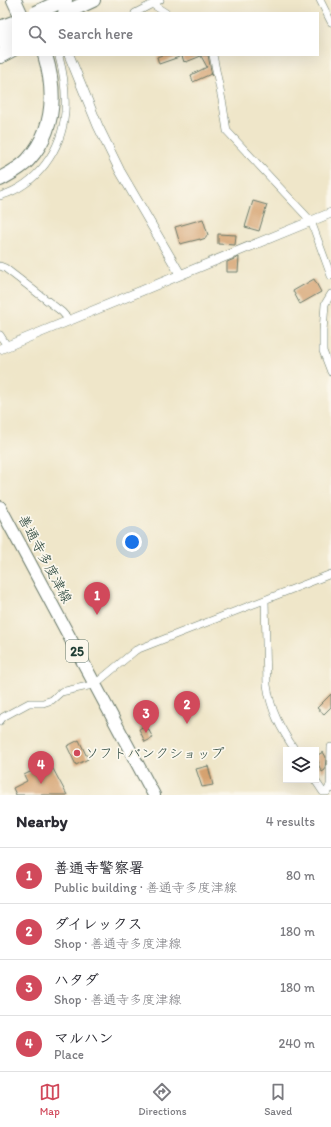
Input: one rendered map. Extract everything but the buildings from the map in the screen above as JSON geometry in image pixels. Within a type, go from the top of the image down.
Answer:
[{"type":"highway","points":[[14,0],[20,12]]},
{"type":"highway","points":[[22,0],[28,12]]},
{"type":"highway","points":[[39,12],[56,6],[93,0]]},
{"type":"highway","points":[[84,12],[106,0]]},
{"type":"highway","points":[[0,28],[12,23]]},
{"type":"highway","points":[[0,41],[12,35]]},
{"type":"highway","points":[[0,56],[12,50]]},
{"type":"highway","points":[[0,169],[9,166],[22,155],[32,143],[39,127],[44,109],[45,87],[38,56]]},
{"type":"highway","points":[[0,179],[20,168],[28,161],[38,146],[46,129],[51,110],[52,87],[45,56]]},
{"type":"main road","name":"善通寺多度津線","points":[[0,507],[154,795]]},
{"type":"street","points":[[137,12],[160,0]]},
{"type":"street","points":[[320,0],[331,22]]},
{"type":"street","points":[[152,4],[164,12]]},
{"type":"street","points":[[0,196],[18,189],[38,175],[51,155],[58,140],[65,114],[66,99],[60,56]]},
{"type":"street","points":[[69,56],[98,126],[120,171],[180,274]]},
{"type":"street","points":[[213,56],[227,131],[311,221],[331,276]]},
{"type":"street","points":[[0,335],[4,347],[331,213]]},
{"type":"street","points":[[0,266],[5,268],[62,312],[69,320]]},
{"type":"street","points":[[331,294],[325,304],[323,332],[323,351],[331,372]]},
{"type":"street","points":[[0,721],[3,717],[29,703],[48,702],[61,692],[88,686],[100,680],[136,650],[331,574]]},
{"type":"street","points":[[265,600],[267,685],[269,696],[275,718],[293,747]]},
{"type":"street","points":[[317,783],[323,792],[327,792],[330,787],[331,747]]},
{"type":"place","name":"善通寺警察署","points":[[97,615]]},
{"type":"place","name":"ダイレックス","points":[[187,724]]},
{"type":"place","name":"ハタダ","points":[[146,733]]},
{"type":"place","name":"ソフトバンクショップ","points":[[77,753]]},
{"type":"place","name":"マルハン","points":[[41,784]]}]
